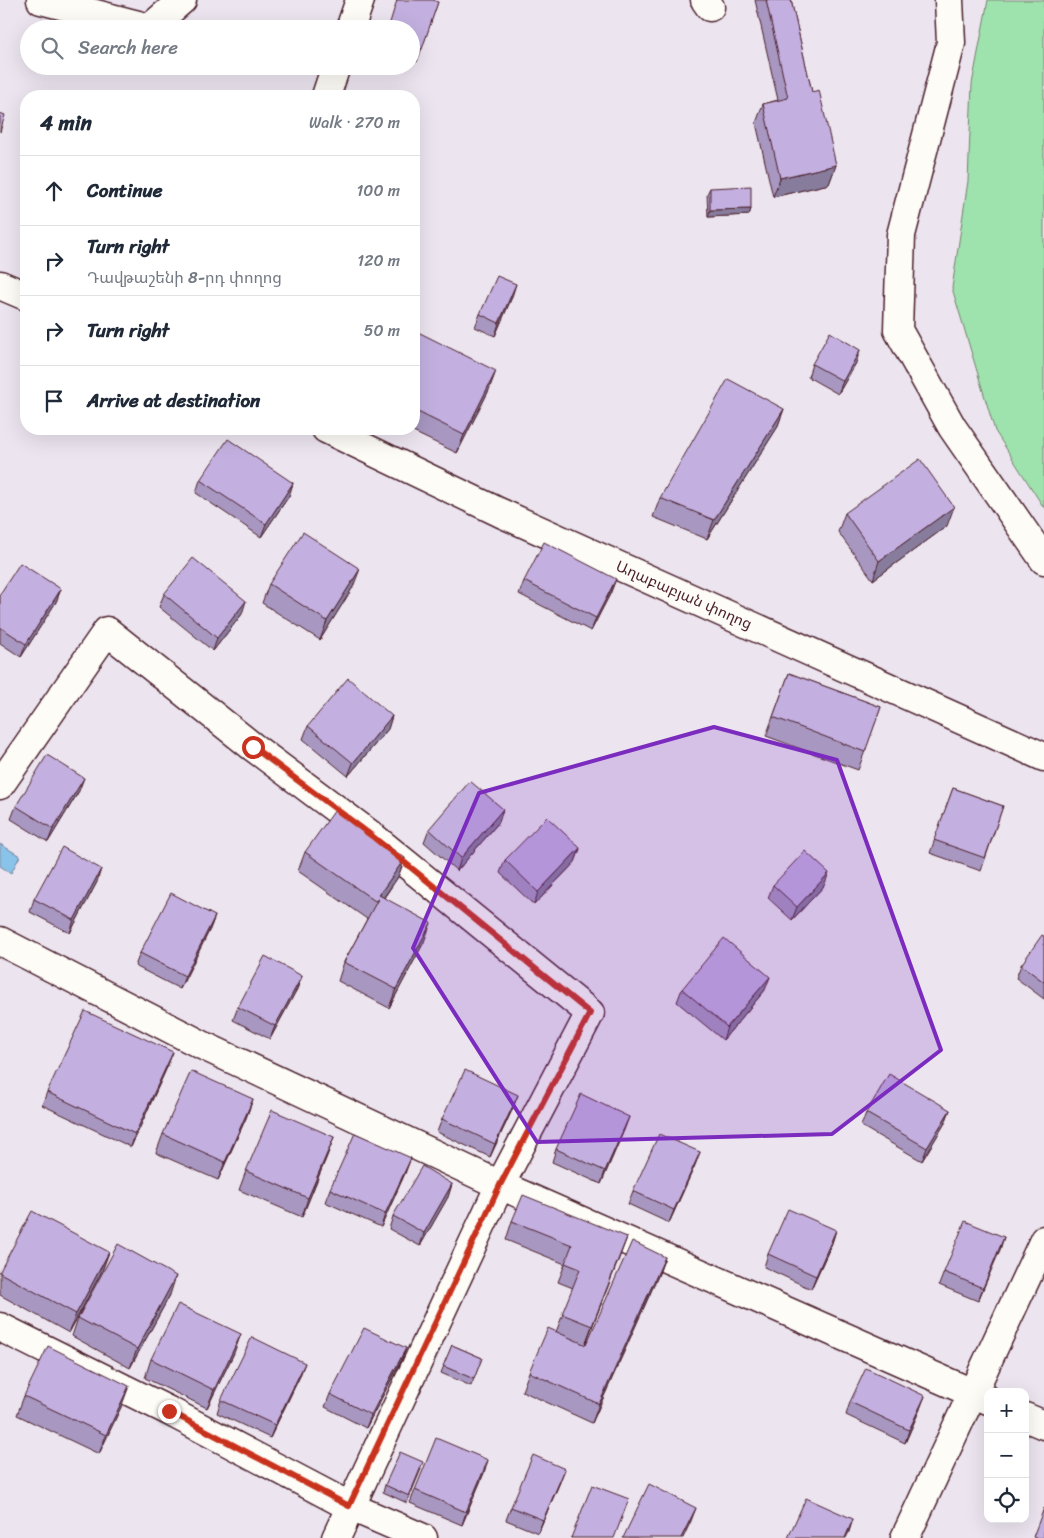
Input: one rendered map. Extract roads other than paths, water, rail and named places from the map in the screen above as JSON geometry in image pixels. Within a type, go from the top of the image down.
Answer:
[{"type":"street","points":[[42,0],[119,20]]},
{"type":"street","points":[[159,20],[182,0]]},
{"type":"street","points":[[353,20],[360,0]]},
{"type":"street","points":[[949,0],[951,43],[901,235],[898,330],[952,427],[1044,560]]},
{"type":"street","points":[[328,90],[333,75]]},
{"type":"street","points":[[0,285],[20,293]]},
{"type":"street","name":"Աղաբաբյան փողոց","points":[[338,435],[501,513],[1044,757]]},
{"type":"street","points":[[0,785],[107,631],[253,747],[372,836],[590,1013],[500,1185],[349,1506],[336,1538]]},
{"type":"street","points":[[0,941],[204,1046],[500,1185],[980,1396]]},
{"type":"street","points":[[906,1538],[980,1396],[1044,1240]]},
{"type":"street","points":[[0,1327],[169,1411],[349,1506],[423,1538]]},
{"type":"street","points":[[1029,1419],[1044,1426]]},
{"type":"water","points":[[0,844],[20,856],[11,873],[0,866]]}]
